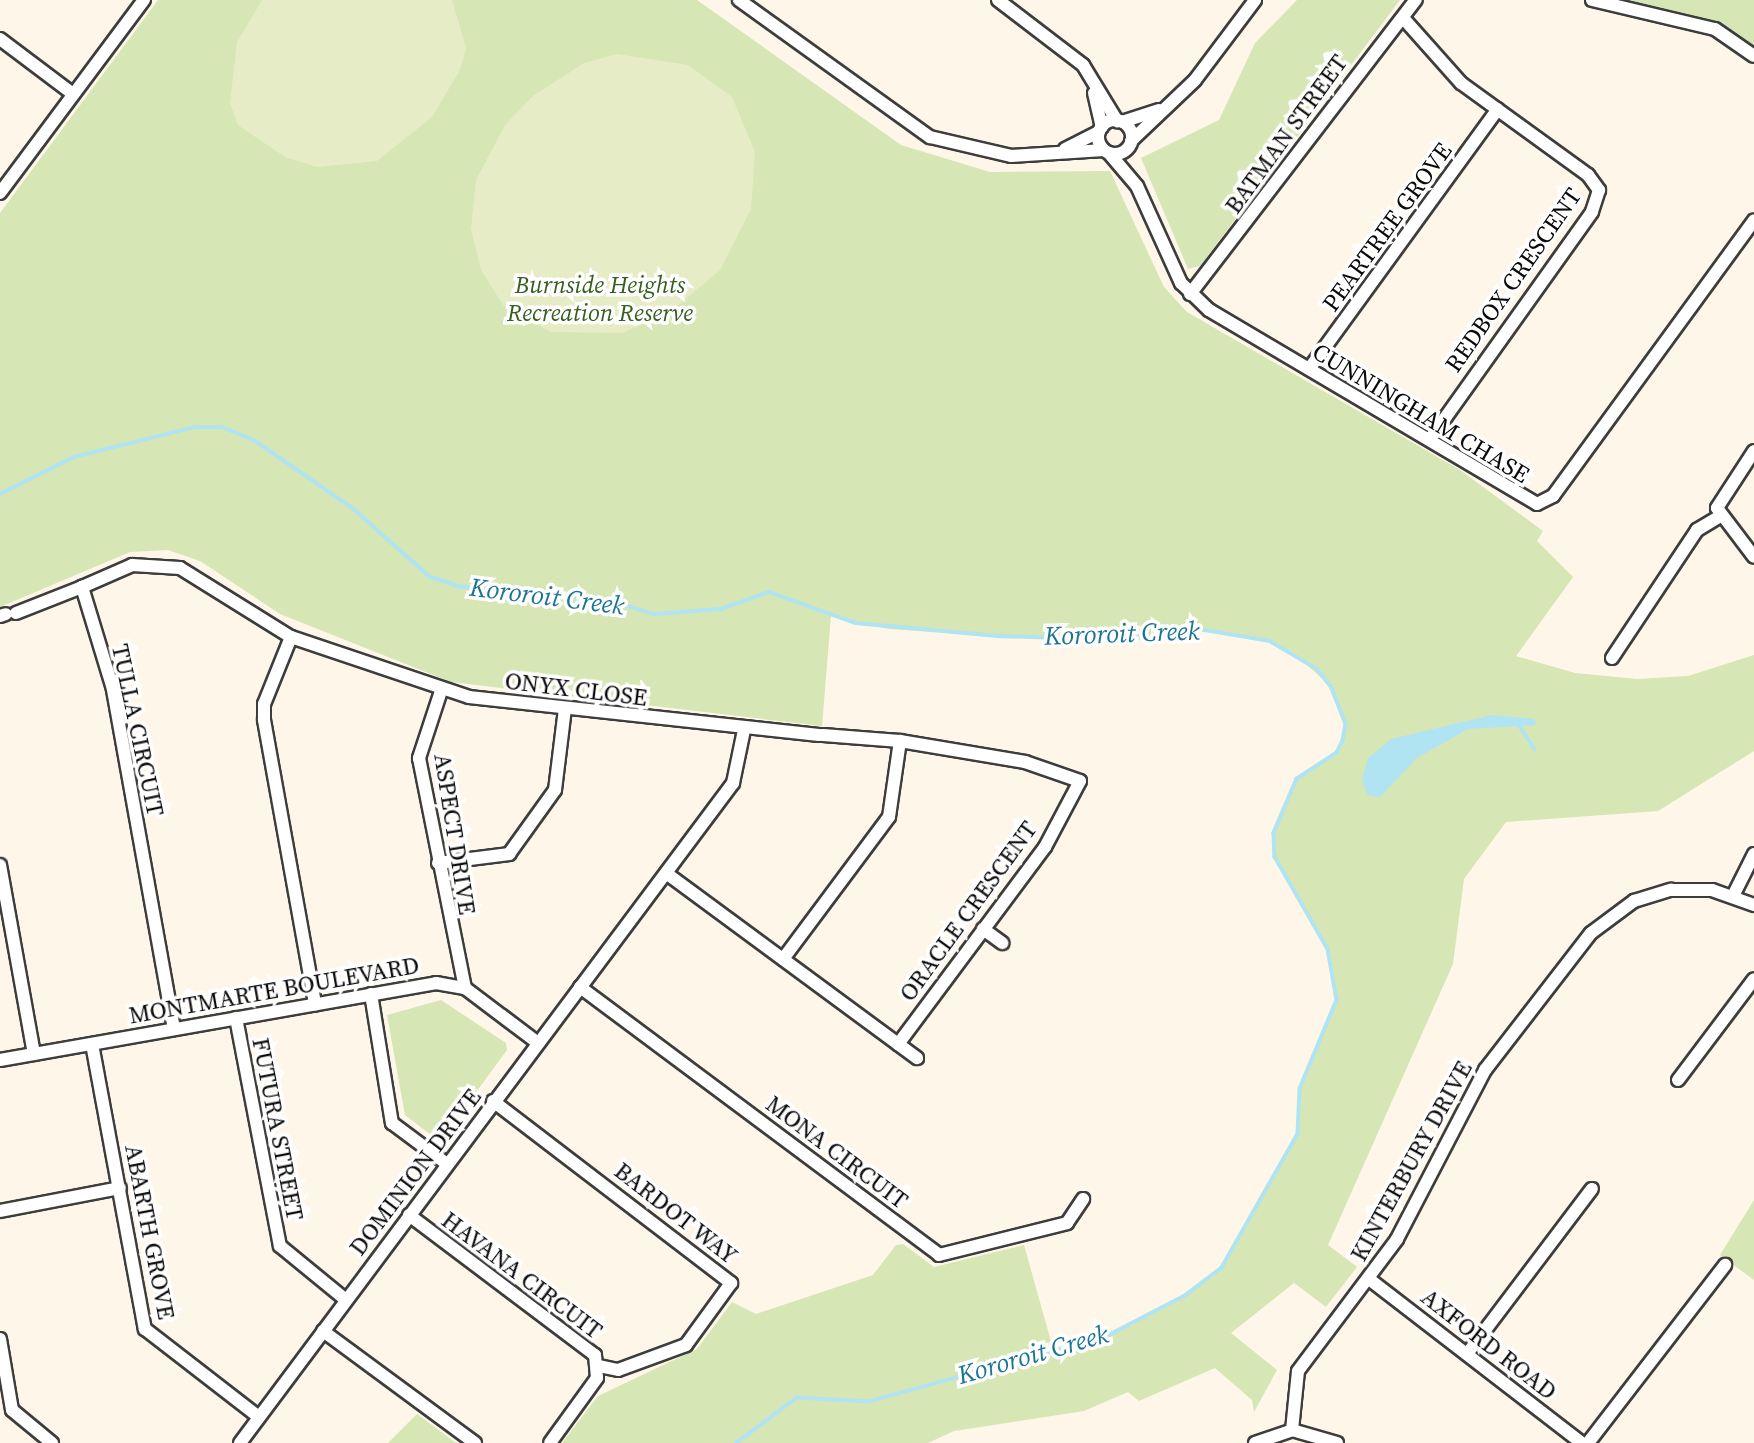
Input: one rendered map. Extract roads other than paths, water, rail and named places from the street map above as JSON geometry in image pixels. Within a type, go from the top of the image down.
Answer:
[{"type":"street","points":[[0,193],[144,0]]},
{"type":"street","points":[[738,0],[930,137],[990,153],[1052,154],[1106,152],[1130,143],[1162,109],[1195,80],[1255,0]]},
{"type":"street","points":[[754,11],[762,0]]},
{"type":"street","points":[[998,0],[1078,60],[1119,121],[1130,143],[1137,186],[1190,294]]},
{"type":"street","name":"BATMAN STREET","points":[[1190,294],[1387,30],[1404,19],[1416,0]]},
{"type":"street","points":[[1592,0],[1715,29],[1754,56]]},
{"type":"street","name":"REDBOX CRESCENT","points":[[1404,19],[1454,76],[1595,180],[1600,195],[1431,438]]},
{"type":"street","points":[[0,39],[73,94]]},
{"type":"street","points":[[1088,76],[1106,152],[1137,186]]},
{"type":"street","points":[[1052,154],[1119,121],[1162,109]]},
{"type":"street","name":"PEARTREE GROVE","points":[[1309,369],[1498,109]]},
{"type":"street","name":"CUNNINGHAM CHASE","points":[[1190,294],[1309,369],[1431,438],[1524,499],[1549,500],[1754,220]]},
{"type":"street","points":[[1754,451],[1720,498],[1719,517],[1754,556]]},
{"type":"street","points":[[1612,657],[1697,530],[1719,517]]},
{"type":"street","points":[[7,614],[82,587],[132,565],[180,568],[291,636],[264,704],[264,720],[315,1004]]},
{"type":"street","name":"TULLA CIRCUIT","points":[[82,587],[113,689],[174,1029]]},
{"type":"street","name":"ONYX CLOSE","points":[[291,636],[336,649],[442,688],[565,709],[744,730],[900,741]]},
{"type":"street","name":"ASPECT DRIVE","points":[[442,688],[419,758],[465,988]]},
{"type":"street","points":[[438,863],[509,854],[555,790],[565,709]]},
{"type":"street","name":"DOMINION DRIVE","points":[[240,1443],[733,783],[744,730]]},
{"type":"street","points":[[783,959],[889,817],[900,741],[1024,762],[1080,781],[1091,790]]},
{"type":"street","name":"ORACLE CRESCENT","points":[[898,1044],[1045,847],[1080,781]]},
{"type":"street","points":[[1733,896],[1754,854]]},
{"type":"street","points":[[0,865],[34,1054]]},
{"type":"street","points":[[666,873],[917,1058]]},
{"type":"street","name":"KINTERBURY DRIVE","points":[[1292,1430],[1298,1371],[1398,1239],[1472,1090],[1591,933],[1652,895],[1690,888],[1733,896],[1754,905]]},
{"type":"street","points":[[984,929],[1002,943]]},
{"type":"street","points":[[1678,1080],[1754,979]]},
{"type":"street","name":"MONTMARTE BOULEVARD","points":[[0,1060],[436,983],[465,988],[538,1042]]},
{"type":"street","name":"MONA CIRCUIT","points":[[580,987],[939,1255],[1067,1223],[1083,1199]]},
{"type":"street","points":[[371,994],[393,1123],[447,1164]]},
{"type":"street","name":"FUTURA STREET","points":[[236,1018],[280,1246],[346,1300]]},
{"type":"street","name":"ABARTH GROVE","points":[[92,1044],[145,1329],[259,1417]]},
{"type":"street","name":"BARDOT WAY","points":[[493,1101],[731,1283],[686,1345],[618,1370],[599,1366]]},
{"type":"street","points":[[0,1211],[120,1188]]},
{"type":"street","points":[[1467,1354],[1592,1189]]},
{"type":"street","name":"HAVANA CIRCUIT","points":[[409,1215],[595,1355],[599,1366],[550,1443]]},
{"type":"street","points":[[1588,1443],[1725,1265]]},
{"type":"street","name":"AXFORD ROAD","points":[[1369,1279],[1582,1443]]},
{"type":"street","points":[[323,1331],[475,1443]]},
{"type":"street","points":[[0,1339],[12,1410],[52,1443]]},
{"type":"street","points":[[1255,1443],[1292,1430],[1337,1443]]},
{"type":"water","points":[[1492,715],[1534,719],[1537,725],[1468,729],[1417,758],[1380,797],[1367,795],[1362,780],[1368,758],[1391,739]]},
{"type":"waterway","name":"Kororoit Creek","points":[[0,494],[74,457],[195,427],[222,427],[254,440],[354,509],[429,576],[458,586],[618,603],[655,614],[721,609],[769,592],[855,623],[997,636],[1123,640],[1199,629],[1270,641],[1317,669],[1331,686],[1346,724],[1343,741],[1337,753],[1297,779],[1274,833],[1275,857],[1328,949],[1337,1000],[1300,1089],[1298,1134],[1222,1268],[1185,1296],[1106,1337],[868,1402],[797,1398],[737,1443]]},
{"type":"waterway","points":[[1518,723],[1535,749]]},
{"type":"park label","name":"Burnside Heights Recreation Reserve","points":[[600,299]]}]
